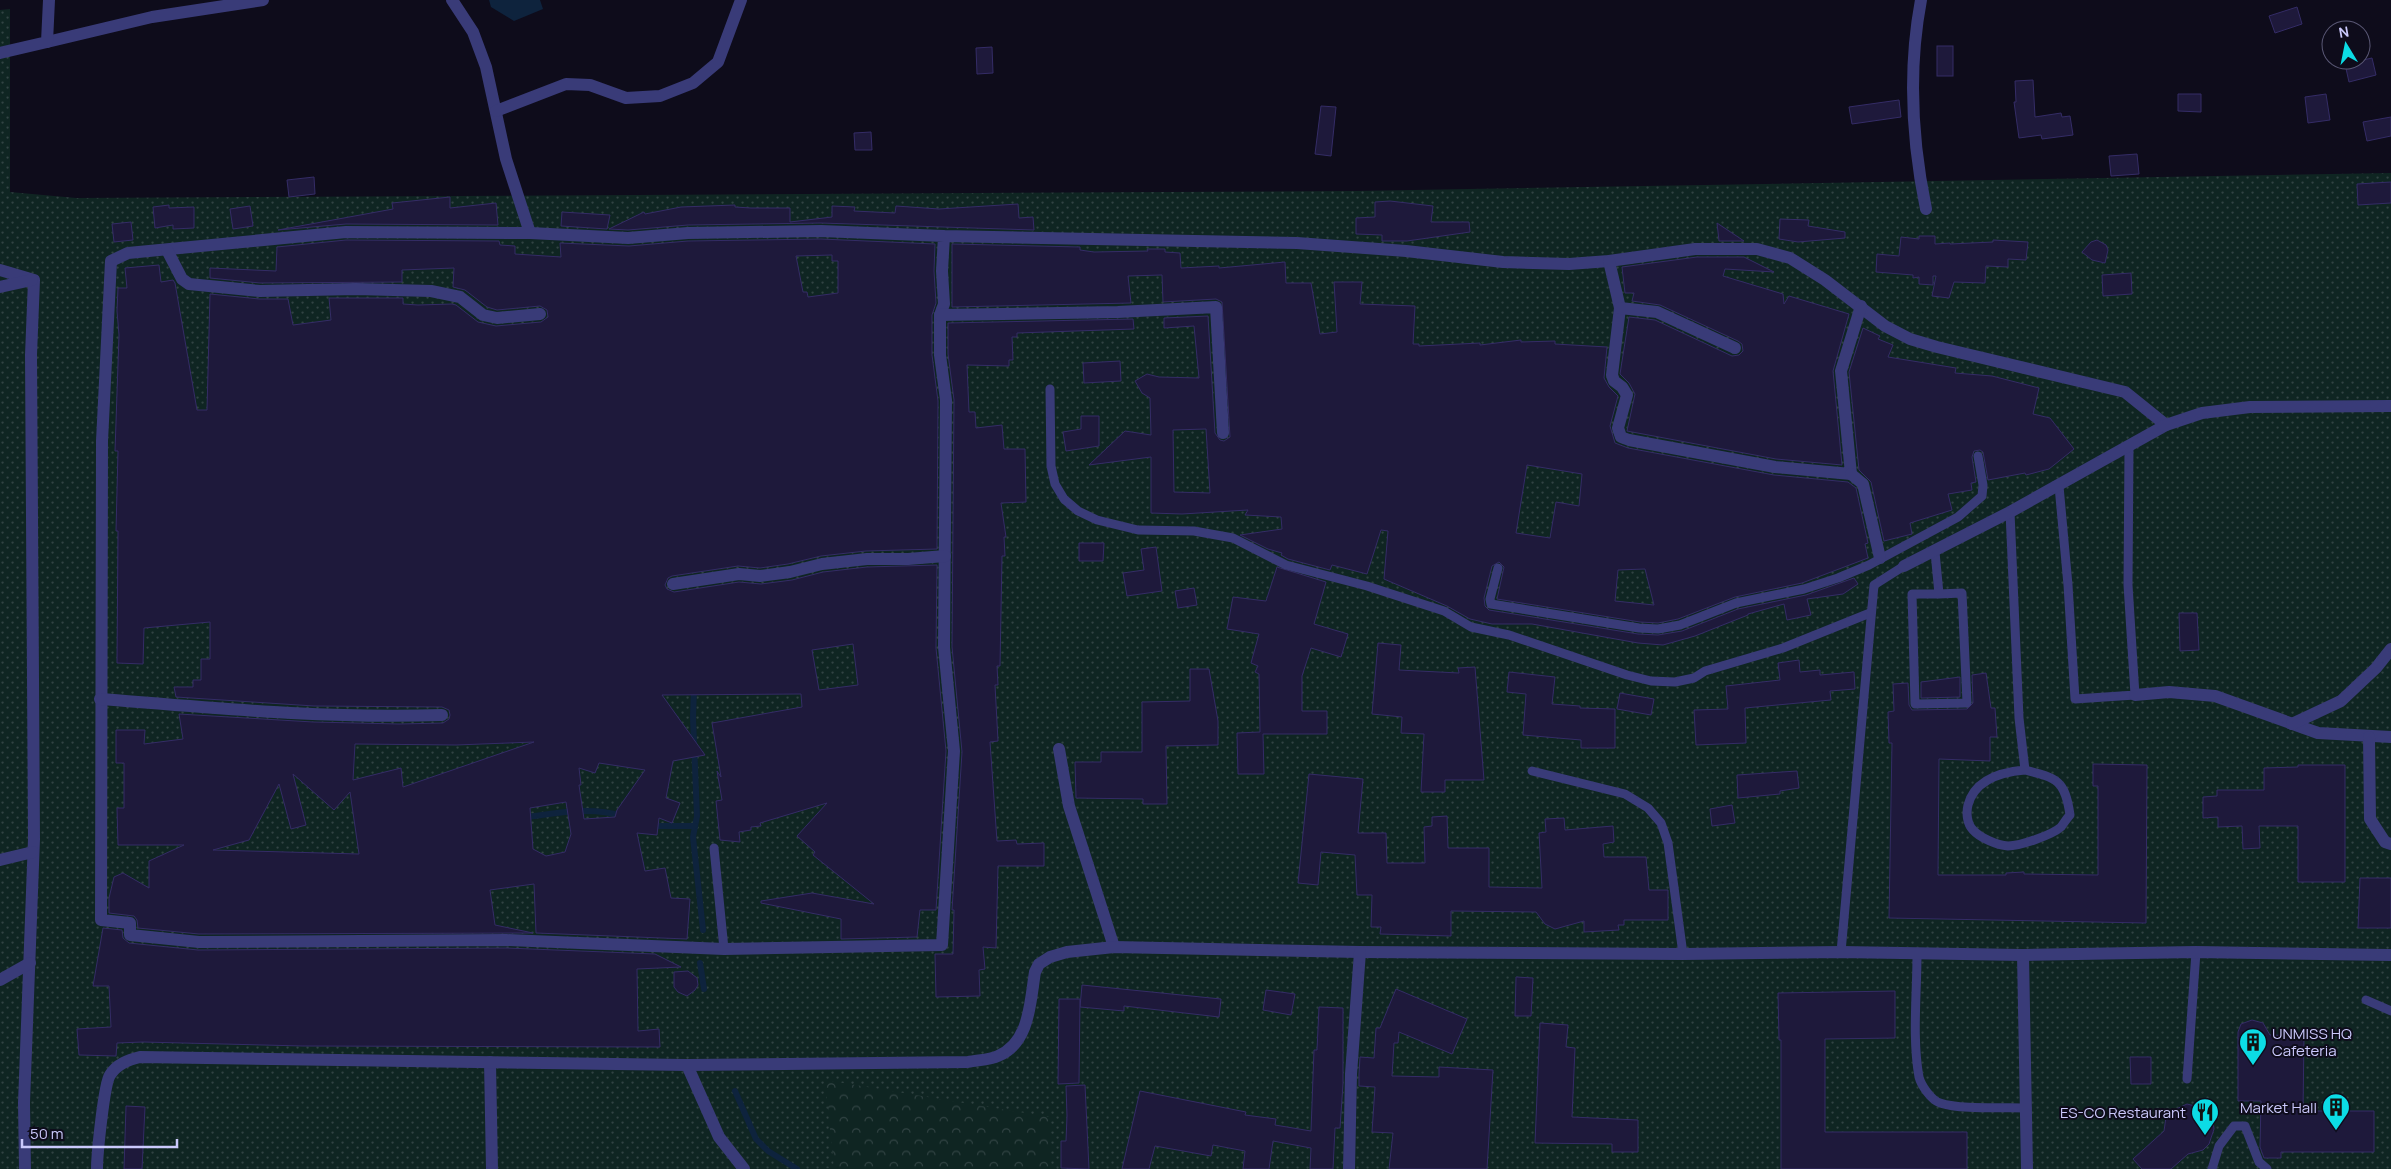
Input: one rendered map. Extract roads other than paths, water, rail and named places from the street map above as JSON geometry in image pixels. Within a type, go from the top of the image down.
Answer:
[{"type":"street","points":[[47,42],[49,0]]},
{"type":"street","points":[[0,53],[152,17],[263,0]]},
{"type":"street","points":[[452,0],[474,32],[486,67],[506,159],[530,233]]},
{"type":"street","points":[[496,111],[566,84],[590,85],[626,98],[660,96],[694,83],[718,62],[741,0]]},
{"type":"street","points":[[1921,0],[1916,26],[1913,130],[1926,209]]},
{"type":"street","points":[[944,236],[942,271],[944,304],[940,315],[940,355],[946,400],[944,648],[954,751],[942,945],[724,949],[506,940],[199,942],[130,935],[130,923],[100,920],[102,441],[111,261],[128,253],[346,232],[530,233],[628,238],[688,233],[811,231],[944,236],[1298,243],[1406,251],[1503,262],[1570,264],[1609,261],[1695,249],[1756,249],[1790,258],[1861,306],[1886,326],[1910,339],[2125,392],[2166,425]]},
{"type":"street","points":[[167,250],[182,279],[189,284],[260,291],[347,289],[431,291],[460,297],[483,316],[497,318],[540,314]]},
{"type":"street","points":[[1609,261],[1620,308],[1612,375],[1614,381],[1622,387],[1627,395],[1618,428],[1619,433],[1625,439],[1775,467],[1851,474],[1863,484],[1880,558]]},
{"type":"street","points":[[0,270],[34,280]]},
{"type":"street","points":[[0,287],[34,280]]},
{"type":"street","points":[[25,1169],[24,1103],[34,852],[30,355],[34,280]]},
{"type":"street","points":[[1851,474],[1840,371],[1861,306]]},
{"type":"street","points":[[940,315],[1099,313],[1216,307],[1223,433]]},
{"type":"street","points":[[1620,308],[1657,312],[1735,348]]},
{"type":"street","points":[[1904,566],[1935,552],[2059,486],[2166,425],[2202,413],[2250,407],[2391,406]]},
{"type":"street","points":[[673,584],[739,574],[767,575],[822,564],[867,559],[908,559],[945,556]]},
{"type":"street","points":[[2292,724],[2341,701],[2376,668],[2391,649]]},
{"type":"street","points":[[2134,695],[2169,692],[2215,696],[2318,733],[2391,737]]},
{"type":"street","points":[[100,699],[294,714],[390,717],[442,715]]},
{"type":"street","points":[[2369,737],[2370,819],[2385,842],[2391,844]]},
{"type":"street","points":[[1059,749],[1069,806],[1114,947]]},
{"type":"street","points":[[0,860],[34,852]]},
{"type":"street","points":[[97,1169],[97,1152],[109,1076],[123,1062],[140,1057],[686,1065],[968,1062],[997,1057],[1014,1048],[1024,1029],[1035,972],[1039,964],[1050,957],[1067,952],[1114,947],[1360,952],[1683,954],[1841,952],[1917,955],[2023,955],[2196,952],[2391,955]]},
{"type":"street","points":[[1349,1169],[1351,1074],[1360,952]]},
{"type":"street","points":[[2023,955],[2027,1169]]},
{"type":"street","points":[[0,980],[30,963]]},
{"type":"street","points":[[490,1062],[492,1169]]},
{"type":"street","points":[[686,1065],[719,1137],[744,1169]]},
{"type":"lane","points":[[1050,390],[1051,466],[1055,484],[1064,499],[1078,511],[1097,520],[1138,530],[1202,532],[1233,538],[1286,565],[1368,586],[1444,611],[1471,627],[1509,635],[1627,675],[1651,681],[1675,682],[1694,678],[1705,670],[1783,648],[1870,613]]},
{"type":"lane","points":[[2059,486],[2068,585],[2075,699],[2134,695],[2128,585],[2129,446]]},
{"type":"lane","points":[[1498,568],[1490,599],[1491,604],[1638,628],[1658,629],[1689,622],[1736,603],[1804,589],[1838,578],[1958,517],[1973,506],[1982,496],[1983,485],[1978,456]]},
{"type":"lane","points":[[2010,512],[2019,718],[2025,770]]},
{"type":"lane","points":[[1935,552],[1939,594]]},
{"type":"lane","points":[[1841,952],[1874,585],[1904,566]]},
{"type":"lane","points":[[1962,592],[1967,703],[1915,704],[1912,594],[1939,594],[1962,592]]},
{"type":"lane","points":[[2025,770],[2052,777],[2067,793],[2070,814],[2060,828],[2037,839],[2008,846],[1986,839],[1972,830],[1966,813],[1971,794],[1985,780],[2006,772],[2025,770]]},
{"type":"lane","points":[[1532,772],[1625,794],[1648,808],[1661,823],[1668,843],[1683,954]]},
{"type":"lane","points":[[714,848],[724,949]]},
{"type":"lane","points":[[2187,1079],[2196,952]]},
{"type":"lane","points":[[1917,955],[1916,1049],[1919,1079],[1928,1094],[1938,1102],[1956,1105],[2027,1108]]},
{"type":"lane","points":[[2366,1000],[2391,1011]]},
{"type":"lane","points":[[2212,1169],[2220,1146],[2234,1126],[2245,1126],[2259,1162],[2268,1169]]},
{"type":"water","points":[[489,0],[540,0],[543,9],[514,21],[491,7]]},
{"type":"waterway","points":[[694,687],[693,718],[697,816],[693,837],[703,930]]},
{"type":"waterway","points":[[522,818],[585,811],[598,811],[623,816]]},
{"type":"waterway","points":[[651,826],[695,826]]},
{"type":"waterway","points":[[700,963],[704,989]]},
{"type":"waterway","points":[[735,1091],[756,1139],[768,1151],[797,1169]]},
{"type":"place","name":"UNMISS HQ Cafeteria","points":[[2253,1066]]},
{"type":"place","name":"Market Hall","points":[[2336,1131]]},
{"type":"place","name":"ES-CO Restaurant","points":[[2205,1136]]}]
